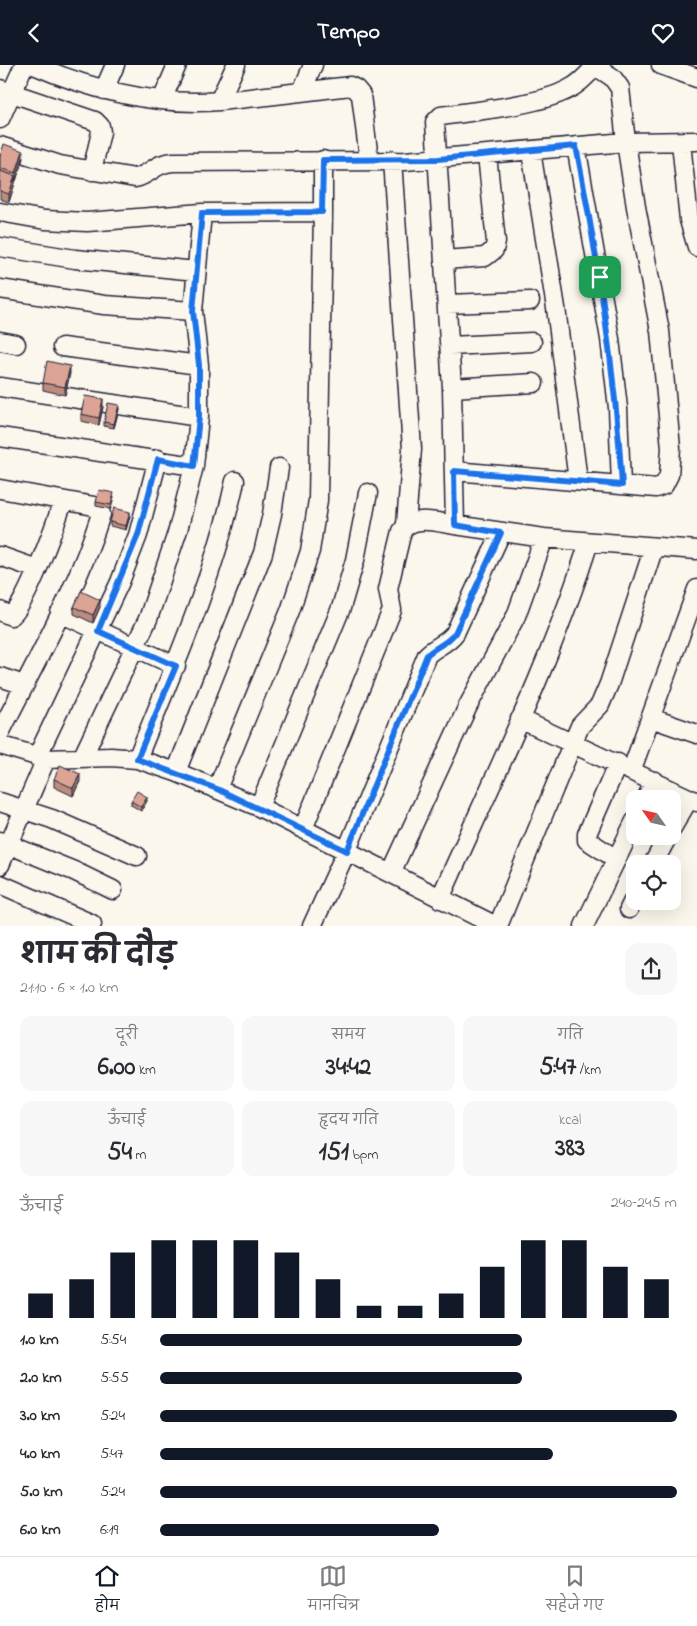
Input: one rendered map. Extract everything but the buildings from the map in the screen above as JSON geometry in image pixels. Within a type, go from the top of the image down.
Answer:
[{"type":"street","points":[[104,90],[115,65]]},
{"type":"street","points":[[162,100],[177,65]]},
{"type":"street","points":[[219,101],[236,65]]},
{"type":"street","points":[[302,91],[313,65]]},
{"type":"street","points":[[454,471],[656,488],[664,485],[669,475],[671,448],[660,331],[626,142],[620,87],[612,77],[596,65],[588,75],[568,90],[547,98],[437,118],[435,121],[450,346],[455,525]]},
{"type":"street","points":[[0,119],[8,89],[27,66],[53,69],[104,90],[162,100],[219,101],[350,86],[361,95],[369,159]]},
{"type":"street","points":[[664,66],[697,78]]},
{"type":"street","points":[[8,89],[95,121],[100,126],[101,132],[92,171]]},
{"type":"street","points":[[0,147],[60,165],[135,178],[142,177],[156,166],[164,163],[438,159],[626,142],[689,141],[689,220],[697,247]]},
{"type":"street","points":[[576,146],[610,339],[618,407],[622,485]]},
{"type":"street","points":[[531,151],[556,308],[578,481]]},
{"type":"street","points":[[444,260],[484,257],[494,250],[496,242],[487,155]]},
{"type":"street","points":[[217,789],[290,611],[310,551],[318,500],[323,160]]},
{"type":"street","points":[[303,829],[392,610],[388,589],[402,531],[406,524],[412,449],[392,160]]},
{"type":"street","points":[[0,212],[45,220],[87,222],[202,213],[322,212]]},
{"type":"street","points":[[82,758],[134,648],[162,580],[194,466],[199,417],[199,365],[193,311],[202,213]]},
{"type":"street","points":[[0,247],[75,259],[196,271]]},
{"type":"street","points":[[0,289],[104,305],[193,311]]},
{"type":"street","points":[[447,304],[530,301]]},
{"type":"street","points":[[450,346],[532,342]]},
{"type":"street","points":[[62,347],[199,365]]},
{"type":"street","points":[[452,388],[534,383]]},
{"type":"street","points":[[0,387],[199,417]]},
{"type":"street","points":[[0,437],[158,459],[194,466]]},
{"type":"street","points":[[0,865],[4,843],[24,809],[42,758],[138,535],[158,459]]},
{"type":"street","points":[[176,772],[263,553],[272,514],[279,468]]},
{"type":"street","points":[[137,759],[176,666],[206,587],[224,532],[235,481]]},
{"type":"street","points":[[0,489],[94,506],[101,514],[82,565],[60,613],[0,733]]},
{"type":"street","points":[[259,807],[341,608],[355,560],[368,493]]},
{"type":"street","points":[[0,611],[11,616],[15,614],[37,569],[63,501]]},
{"type":"street","points":[[406,524],[413,521],[544,538],[697,551]]},
{"type":"street","points":[[312,926],[347,851],[427,655],[433,649],[449,641],[455,633],[501,533]]},
{"type":"street","points":[[391,873],[468,705],[516,616],[544,538]]},
{"type":"street","points":[[440,899],[559,631],[589,542]]},
{"type":"street","points":[[0,745],[42,758],[111,757],[137,759],[176,772],[259,807],[497,926],[580,726],[600,705],[609,684],[654,547]]},
{"type":"street","points":[[0,556],[37,569]]},
{"type":"street","points":[[616,859],[592,845],[587,840],[586,834],[625,766],[650,717],[697,589]]},
{"type":"street","points":[[60,613],[176,666]]},
{"type":"street","points":[[0,677],[24,685]]},
{"type":"street","points":[[650,717],[697,734]]},
{"type":"street","points":[[520,719],[625,766],[693,800],[681,816]]},
{"type":"street","points":[[650,790],[654,781]]},
{"type":"street","points":[[0,801],[60,822],[137,856]]},
{"type":"street","points":[[584,926],[626,839]]},
{"type":"street","points":[[4,843],[74,871],[113,890]]},
{"type":"street","points":[[0,884],[92,924]]},
{"type":"route","points":[[576,146],[600,277],[618,407],[622,485],[454,471],[455,525],[501,533],[455,633],[449,641],[433,649],[427,655],[347,851],[259,807],[176,772],[137,759],[176,666],[98,631],[138,535],[158,459],[194,466],[199,417],[199,365],[193,311],[202,213],[322,212],[323,160],[369,159],[405,161],[576,146]]}]
